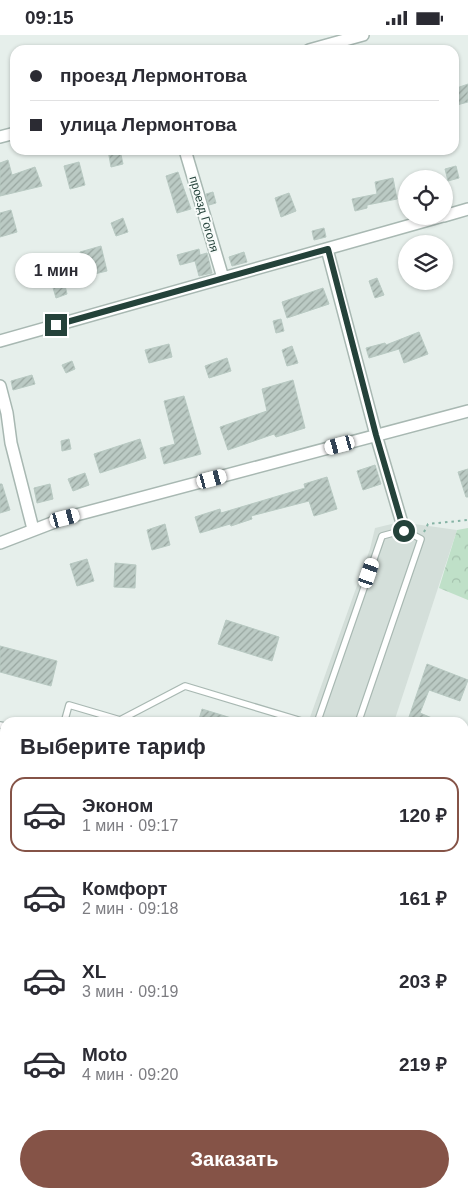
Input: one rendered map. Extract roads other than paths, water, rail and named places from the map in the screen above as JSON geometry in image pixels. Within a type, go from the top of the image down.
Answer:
[{"type":"street","points":[[327,45],[362,35]]},
{"type":"street","name":"проезд Гоголя","points":[[187,155],[223,278]]},
{"type":"street","points":[[453,213],[468,209]]},
{"type":"street","points":[[0,341],[412,225]]},
{"type":"street","points":[[328,249],[376,435],[404,531]]},
{"type":"street","points":[[0,386],[7,413],[11,443],[33,529]]},
{"type":"street","points":[[0,543],[65,518],[468,411]]},
{"type":"lane","points":[[319,717],[382,536],[404,531],[421,539],[360,717]]},
{"type":"lane","points":[[126,717],[185,686],[288,717]]},
{"type":"lane","points":[[66,717],[69,705],[110,717]]}]
